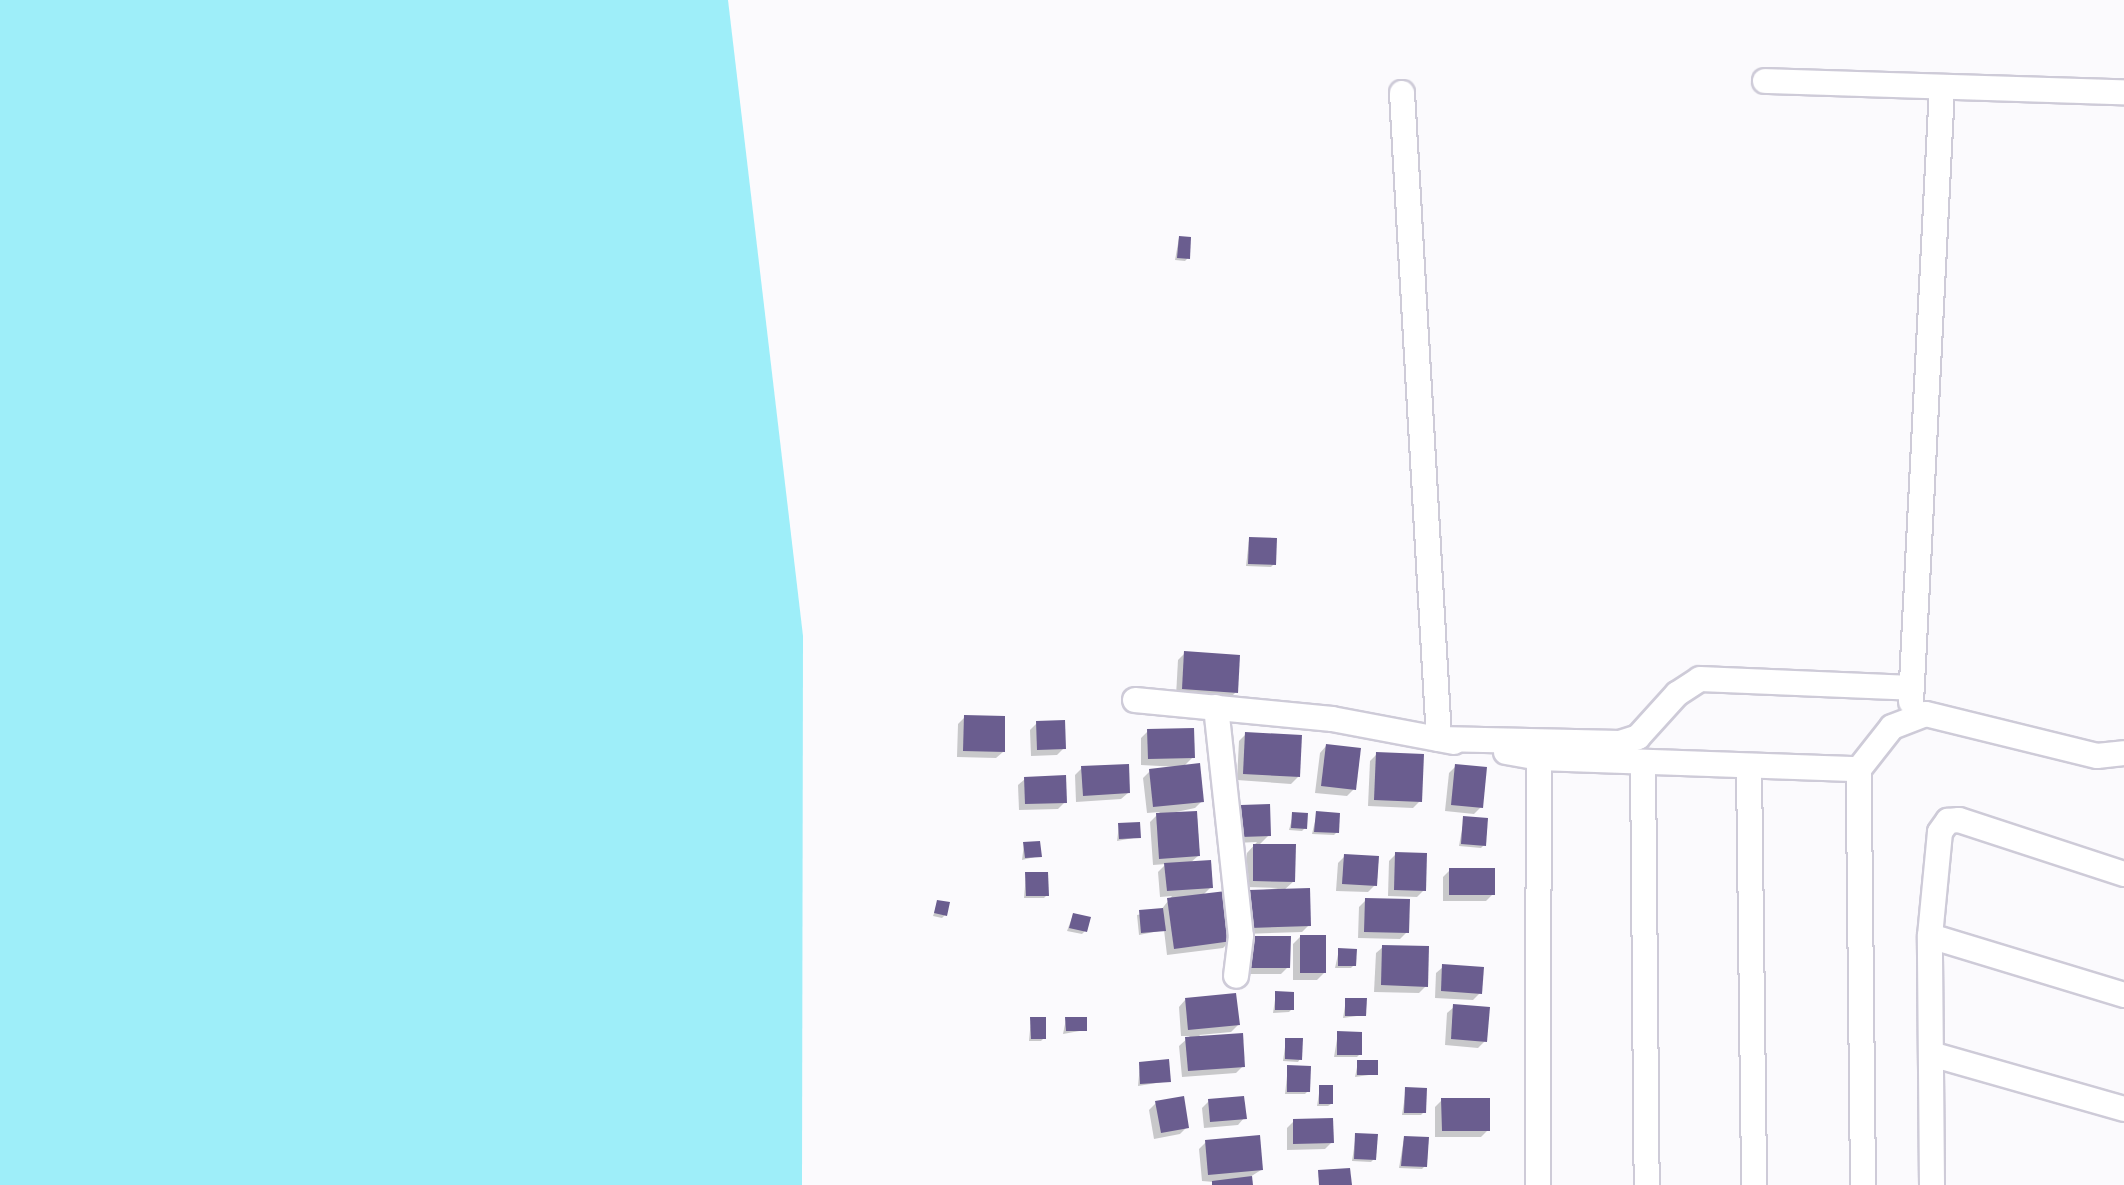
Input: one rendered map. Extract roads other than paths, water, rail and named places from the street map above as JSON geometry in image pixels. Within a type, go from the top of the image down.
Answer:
[{"type":"street","points":[[1765,81],[2124,92]]},
{"type":"street","points":[[1911,720],[1942,87]]},
{"type":"street","points":[[1402,93],[1439,739]]},
{"type":"street","points":[[1439,739],[1620,743],[1638,737],[1677,694],[1700,679],[1912,688]]},
{"type":"street","points":[[1135,700],[1332,719],[1539,758],[1859,769]]},
{"type":"street","points":[[1216,707],[1241,936],[1236,976]]},
{"type":"street","points":[[1863,1185],[1859,769],[1892,727],[1926,714],[2097,756],[2124,753]]},
{"type":"street","points":[[1538,1185],[1539,758]]},
{"type":"street","points":[[1643,762],[1647,1185]]},
{"type":"street","points":[[1749,767],[1754,1185]]},
{"type":"street","points":[[1932,1185],[1930,936],[1937,845],[1948,821],[1959,820],[2124,874]]},
{"type":"street","points":[[1930,936],[2124,995]]},
{"type":"street","points":[[1931,1054],[2124,1109]]},
{"type":"water","points":[[0,0],[728,0],[803,636],[802,1185],[0,1185]]}]
